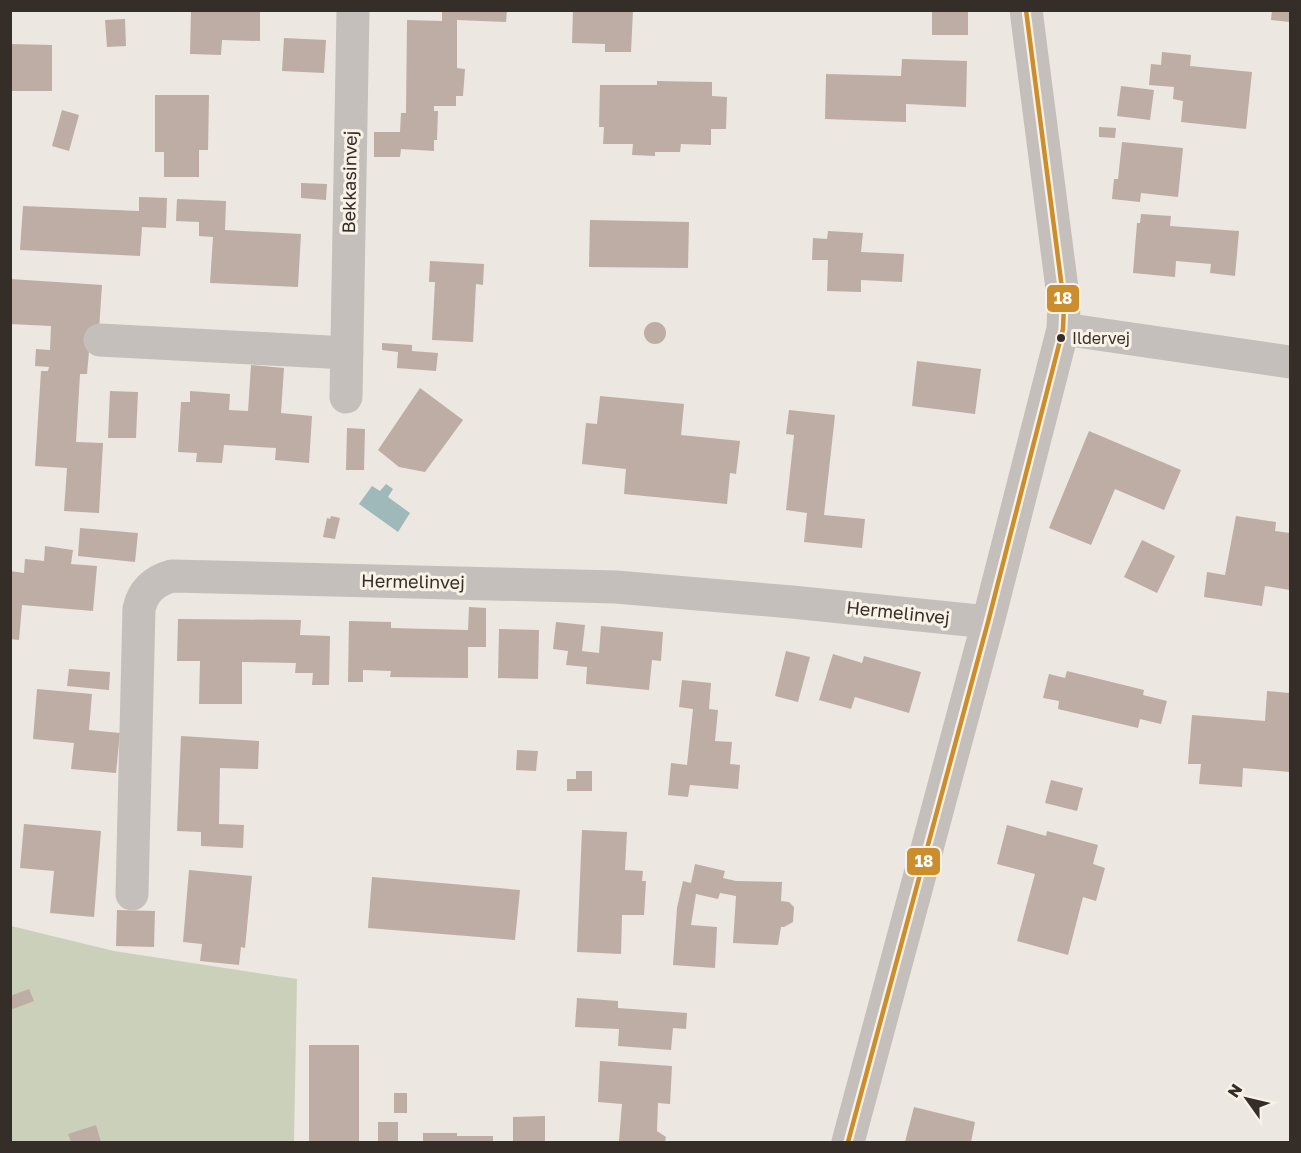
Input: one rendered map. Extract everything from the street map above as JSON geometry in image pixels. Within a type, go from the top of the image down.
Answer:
[{"type":"street","name":"Bekkasinvej","points":[[346,397],[353,10]]},
{"type":"street","points":[[848,1143],[988,622],[1063,329],[1064,304],[1026,10]]},
{"type":"street","points":[[1063,329],[1290,362]]},
{"type":"street","points":[[100,340],[347,353]]},
{"type":"street","name":"Hermelinvej","points":[[132,894],[139,609],[142,598],[149,587],[159,579],[172,576],[616,587],[988,622]]},
{"type":"green space","points":[[11,926],[114,951],[297,979],[294,1142],[11,1142]]},
{"type":"water","points":[[386,484],[393,489],[388,497],[410,513],[398,532],[359,504],[372,486],[380,491]]},
{"type":"building","points":[[191,10],[260,10],[260,41],[222,40],[221,55],[190,54]]},
{"type":"building","points":[[442,10],[507,10],[506,22],[457,20],[457,68],[465,69],[463,96],[456,96],[456,106],[434,106],[434,111],[438,111],[437,140],[434,140],[434,151],[401,149],[400,157],[374,157],[374,132],[400,132],[401,113],[406,113],[407,20],[442,21]]},
{"type":"building","points":[[573,10],[633,10],[631,52],[605,52],[605,44],[572,43]]},
{"type":"building","points":[[932,10],[968,10],[968,35],[932,35]]},
{"type":"building","points":[[1272,10],[1290,10],[1290,22],[1271,20]]},
{"type":"building","points":[[125,19],[126,46],[107,47],[105,20]]},
{"type":"building","points":[[284,38],[326,40],[324,73],[282,71]]},
{"type":"building","points":[[10,44],[52,45],[52,91],[10,91]]},
{"type":"building","points":[[1162,52],[1191,55],[1190,66],[1252,72],[1246,129],[1181,122],[1183,101],[1173,99],[1174,87],[1149,85],[1151,64],[1161,65]]},
{"type":"building","points":[[902,59],[967,61],[966,107],[906,104],[906,122],[825,119],[826,74],[901,76]]},
{"type":"building","points":[[657,81],[712,82],[712,96],[727,97],[726,129],[711,129],[711,145],[681,144],[680,152],[655,152],[655,156],[632,155],[633,144],[603,144],[604,127],[599,127],[600,85],[657,85]]},
{"type":"building","points":[[1121,86],[1154,90],[1150,120],[1117,116]]},
{"type":"building","points":[[155,95],[209,95],[208,150],[199,150],[199,177],[164,177],[164,152],[155,152]]},
{"type":"building","points":[[62,110],[79,115],[69,151],[52,146]]},
{"type":"building","points":[[1099,127],[1116,128],[1115,138],[1099,137]]},
{"type":"building","points":[[1122,142],[1183,148],[1178,197],[1141,193],[1140,202],[1112,199],[1114,179],[1118,179]]},
{"type":"building","points":[[301,183],[327,184],[326,200],[301,198]]},
{"type":"building","points":[[139,197],[167,198],[166,228],[142,227],[140,256],[20,250],[23,206],[139,211]]},
{"type":"building","points":[[177,199],[226,201],[225,230],[301,234],[298,287],[210,283],[213,237],[199,236],[199,222],[176,221]]},
{"type":"building","points":[[1141,214],[1171,216],[1170,226],[1239,231],[1235,276],[1210,273],[1211,264],[1176,261],[1175,277],[1133,273],[1137,223],[1140,223]]},
{"type":"building","points":[[590,220],[689,222],[688,268],[589,267]]},
{"type":"building","points":[[828,231],[863,233],[861,252],[904,254],[902,282],[861,280],[861,292],[827,291],[828,260],[812,260],[813,238],[827,239]]},
{"type":"building","points":[[430,261],[484,264],[483,285],[476,284],[473,342],[432,340],[435,282],[429,282]]},
{"type":"building","points":[[10,279],[102,285],[99,330],[91,329],[87,374],[80,374],[76,442],[103,443],[99,513],[64,511],[67,468],[35,466],[41,371],[48,371],[49,367],[35,366],[36,349],[50,350],[51,326],[10,324]]},
{"type":"building","points":[[655,322],[663,325],[666,333],[663,341],[655,344],[647,341],[644,333],[647,325]]},
{"type":"building","points":[[382,343],[412,345],[412,351],[438,353],[436,371],[397,368],[398,352],[382,350]]},
{"type":"building","points":[[917,361],[981,369],[975,414],[912,406]]},
{"type":"building","points":[[251,365],[284,368],[281,413],[312,416],[309,463],[275,460],[276,448],[224,445],[222,463],[196,462],[197,453],[178,452],[181,402],[190,402],[190,391],[230,394],[229,410],[248,411]]},
{"type":"building","points":[[420,388],[463,420],[425,472],[399,467],[378,450]]},
{"type":"building","points":[[110,391],[138,392],[136,438],[108,438]]},
{"type":"building","points":[[600,396],[684,404],[681,435],[740,441],[736,474],[730,473],[727,504],[624,494],[626,469],[582,464],[586,423],[597,424]]},
{"type":"building","points":[[789,410],[835,415],[824,515],[865,519],[862,548],[804,542],[807,513],[786,510],[794,435],[786,434]]},
{"type":"building","points":[[347,428],[365,429],[364,470],[346,470]]},
{"type":"building","points":[[1089,431],[1181,470],[1164,510],[1115,489],[1091,545],[1049,528]]},
{"type":"building","points":[[331,516],[340,518],[335,539],[323,537],[327,518],[330,519]]},
{"type":"building","points":[[1236,516],[1276,522],[1275,531],[1290,533],[1290,590],[1265,586],[1262,606],[1204,597],[1207,572],[1225,575]]},
{"type":"building","points":[[80,528],[138,533],[135,562],[78,556]]},
{"type":"building","points":[[1142,540],[1175,556],[1157,593],[1124,577]]},
{"type":"building","points":[[45,546],[73,550],[71,564],[97,566],[93,611],[22,605],[19,640],[10,639],[10,571],[24,573],[25,559],[44,561]]},
{"type":"building","points":[[469,607],[486,608],[486,647],[468,647],[468,678],[390,677],[391,671],[363,670],[363,682],[348,682],[349,621],[391,622],[391,628],[468,630]]},
{"type":"building","points":[[178,619],[301,620],[300,635],[330,636],[329,685],[312,685],[313,673],[295,673],[296,663],[242,662],[242,704],[199,704],[200,661],[177,661]]},
{"type":"building","points":[[556,622],[585,625],[582,651],[599,653],[601,626],[663,632],[661,661],[652,660],[649,690],[586,684],[587,667],[566,665],[568,651],[553,649]]},
{"type":"building","points":[[499,629],[539,630],[538,679],[498,678]]},
{"type":"building","points":[[786,651],[810,657],[798,702],[775,696]]},
{"type":"building","points":[[833,654],[862,663],[864,656],[921,672],[909,713],[855,697],[851,709],[819,700]]},
{"type":"building","points":[[69,669],[110,672],[109,690],[67,686]]},
{"type":"building","points":[[1067,671],[1144,690],[1143,695],[1167,701],[1161,724],[1140,719],[1138,728],[1058,709],[1059,701],[1043,698],[1049,674],[1065,678]]},
{"type":"building","points":[[682,680],[711,683],[709,709],[718,710],[715,741],[732,742],[730,764],[740,765],[738,789],[690,785],[688,797],[668,795],[671,763],[687,765],[693,709],[679,707]]},
{"type":"building","points":[[37,689],[92,694],[89,730],[120,733],[116,773],[71,769],[74,743],[33,739]]},
{"type":"building","points":[[1267,691],[1290,693],[1290,772],[1243,768],[1242,787],[1199,784],[1201,764],[1188,764],[1192,715],[1265,721]]},
{"type":"building","points":[[181,736],[259,741],[258,769],[220,768],[219,824],[244,825],[243,848],[201,846],[201,832],[177,831]]},
{"type":"building","points":[[517,750],[538,751],[536,771],[516,770]]},
{"type":"building","points":[[576,771],[592,771],[592,791],[567,791],[567,779],[576,779]]},
{"type":"building","points":[[1051,780],[1083,788],[1077,811],[1045,803]]},
{"type":"building","points":[[24,824],[101,831],[94,917],[50,913],[54,871],[20,868]]},
{"type":"building","points":[[1007,825],[1046,836],[1047,831],[1098,845],[1093,864],[1105,868],[1096,901],[1083,897],[1068,955],[1017,941],[1035,874],[997,864]]},
{"type":"building","points":[[582,830],[627,832],[625,870],[643,871],[642,881],[646,881],[644,915],[622,915],[621,954],[577,952]]},
{"type":"building","points":[[695,864],[725,871],[723,878],[736,881],[782,882],[781,901],[789,902],[794,907],[793,922],[781,927],[778,945],[733,943],[736,896],[720,893],[718,899],[696,894],[691,925],[717,927],[715,968],[673,965],[677,908],[683,881],[691,883]]},
{"type":"building","points":[[189,870],[252,876],[245,948],[241,947],[239,965],[200,961],[202,944],[183,942]]},
{"type":"building","points":[[372,877],[520,890],[515,940],[368,928]]},
{"type":"building","points":[[117,910],[155,911],[154,947],[116,946]]},
{"type":"building","points":[[29,989],[34,1001],[10,1010],[10,996]]},
{"type":"building","points":[[577,998],[618,1001],[618,1008],[687,1013],[686,1029],[673,1028],[671,1050],[618,1046],[619,1029],[575,1027]]},
{"type":"building","points":[[309,1045],[359,1045],[359,1142],[309,1142]]},
{"type":"building","points":[[600,1061],[672,1066],[670,1104],[658,1103],[657,1131],[666,1137],[665,1142],[619,1141],[622,1104],[598,1102]]},
{"type":"building","points":[[394,1093],[407,1093],[407,1113],[394,1113]]},
{"type":"building","points":[[914,1107],[975,1122],[971,1142],[905,1142]]},
{"type":"building","points":[[545,1116],[545,1142],[513,1142],[513,1117]]},
{"type":"building","points":[[378,1122],[398,1122],[398,1142],[378,1142]]},
{"type":"building","points":[[96,1125],[101,1142],[71,1142],[68,1134]]},
{"type":"building","points":[[423,1133],[493,1136],[493,1142],[423,1142]]},
{"type":"transit line","name":"18","points":[[848,1142],[988,622],[1063,329],[1064,304],[1026,10]]},
{"type":"place","name":"Ildervej","points":[[1061,338]]}]
